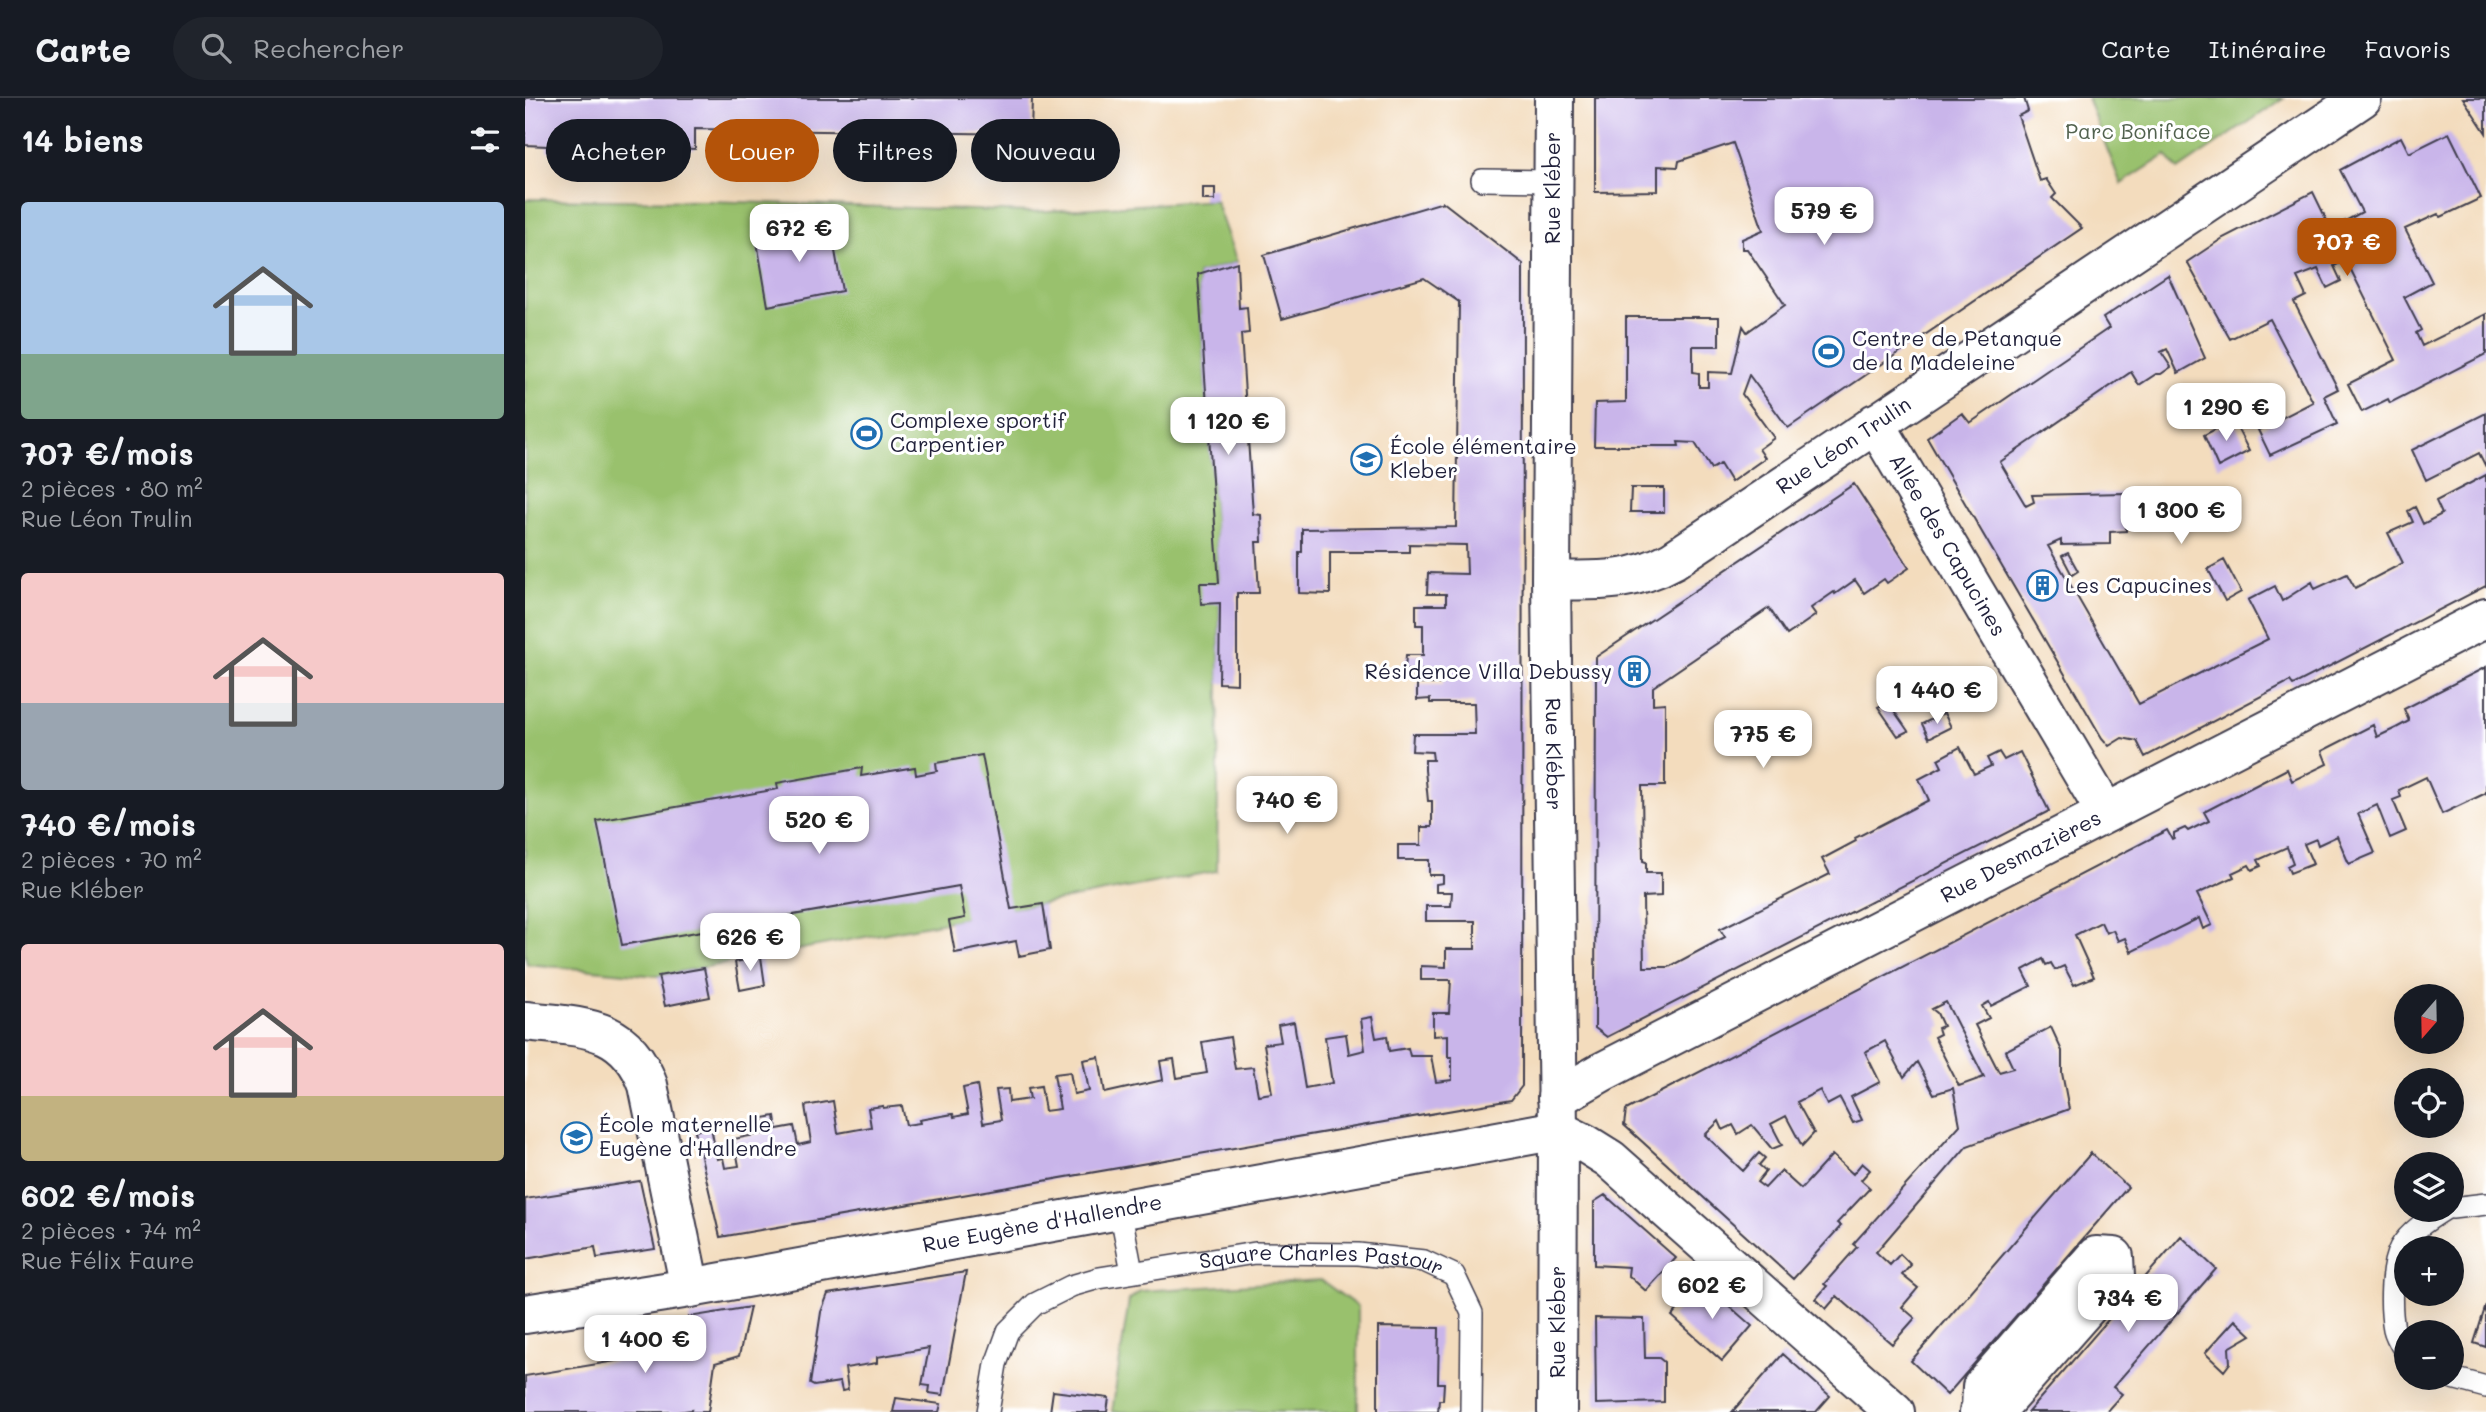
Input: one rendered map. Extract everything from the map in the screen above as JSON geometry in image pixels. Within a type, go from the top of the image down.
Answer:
[{"type":"street","name":"Rue Kléber","points":[[1554,98],[1551,580],[1558,1114],[1557,1412]]},
{"type":"street","name":"Rue Léon Trulin","points":[[1551,580],[1601,581],[1631,578],[1655,570],[2362,98]]},
{"type":"street","name":"Allée des Capucines","points":[[1875,423],[2106,813]]},
{"type":"street","name":"Rue Desmazières","points":[[1558,1114],[1602,1072],[2486,618]]},
{"type":"street","points":[[525,1021],[591,1029],[624,1045],[635,1057],[648,1085],[690,1288]]},
{"type":"street","name":"Rue Eugène d'Hallendre","points":[[525,1314],[690,1288],[1120,1209],[1558,1114]]},
{"type":"street","points":[[1558,1114],[1586,1144],[1610,1159],[1895,1412]]},
{"type":"lane","points":[[1482,180],[1553,181]]},
{"type":"lane","points":[[2464,1207],[2486,1204]]},
{"type":"lane","points":[[1120,1209],[1132,1272]]},
{"type":"lane","points":[[2394,1323],[2393,1279],[2400,1249],[2426,1222]]},
{"type":"lane","name":"Square Charles Pastour","points":[[988,1412],[996,1364],[1008,1331],[1027,1309],[1071,1286],[1132,1272],[1255,1253],[1358,1254],[1424,1261],[1454,1275],[1472,1313],[1471,1412]]},
{"type":"lane","points":[[2464,1381],[2486,1387]]},
{"type":"green space","name":"Parc Boniface","points":[[2087,98],[2284,98],[2178,170],[2166,155],[2121,184]]},
{"type":"green space","name":"Complexe sportif Carpentier","points":[[525,199],[708,201],[1031,212],[1215,200],[1237,262],[1198,274],[1220,593],[1217,871],[658,976],[527,964]]},
{"type":"green space","points":[[1321,1280],[1358,1307],[1358,1412],[1112,1412],[1129,1300],[1140,1291]]},
{"type":"building","points":[[525,98],[1032,98],[1031,119],[971,119],[971,133],[957,133],[957,119],[833,119],[833,131],[819,131],[819,119],[705,119],[705,129],[695,129],[695,149],[691,149],[691,119],[546,119],[546,146],[525,145]]},
{"type":"building","points":[[1595,98],[2024,98],[2028,111],[2018,116],[2040,181],[2046,179],[2056,194],[2052,198],[2082,228],[1788,428],[1749,375],[1742,394],[1774,438],[1759,449],[1765,458],[1731,482],[1720,464],[1711,469],[1695,443],[1678,442],[1679,446],[1594,446],[1595,403],[1626,402],[1626,317],[1719,317],[1719,346],[1693,346],[1693,372],[1699,373],[1699,387],[1708,387],[1708,372],[1732,373],[1743,326],[1747,332],[1785,305],[1747,249],[1742,249],[1742,239],[1763,230],[1733,143],[1679,161],[1678,167],[1658,166],[1658,191],[1595,192]]},
{"type":"building","points":[[2463,98],[2486,98],[2486,133]]},
{"type":"building","points":[[2449,133],[2481,198],[2441,217],[2438,214],[2405,229],[2432,282],[2404,297],[2421,330],[2416,333],[2422,346],[2486,314],[2486,354],[2390,403],[2388,399],[2362,412],[2348,384],[2396,360],[2346,260],[2334,266],[2341,281],[2327,288],[2318,269],[2297,277],[2306,296],[2294,302],[2338,389],[2324,396],[2337,424],[2270,455],[2258,430],[2313,402],[2270,319],[2230,339],[2187,262],[2223,238],[2313,192],[2331,229],[2362,212],[2340,170],[2401,137],[2409,153]]},
{"type":"building","points":[[1203,188],[1215,188],[1215,200],[1203,200]]},
{"type":"building","points":[[1443,202],[1523,264],[1522,1086],[1511,1100],[720,1237],[695,1131],[711,1127],[717,1159],[723,1158],[725,1168],[739,1166],[734,1139],[765,1133],[763,1118],[775,1116],[777,1129],[794,1126],[798,1145],[811,1142],[805,1106],[833,1101],[838,1133],[871,1127],[868,1108],[883,1106],[902,1106],[906,1125],[920,1123],[919,1120],[968,1114],[963,1088],[977,1085],[983,1123],[1001,1120],[996,1090],[1008,1089],[1009,1102],[1030,1099],[1028,1088],[1041,1086],[1045,1111],[1060,1109],[1054,1074],[1070,1072],[1074,1094],[1089,1091],[1083,1060],[1099,1057],[1105,1093],[1163,1080],[1160,1061],[1174,1059],[1177,1078],[1207,1073],[1202,1042],[1230,1037],[1235,1069],[1253,1067],[1258,1095],[1272,1093],[1264,1044],[1281,1042],[1278,1025],[1294,1022],[1305,1088],[1332,1083],[1325,1037],[1346,1034],[1349,1054],[1365,1050],[1361,1019],[1372,1017],[1376,1038],[1387,1036],[1389,1051],[1408,1048],[1410,1056],[1431,1056],[1436,1082],[1452,1080],[1448,1035],[1433,1036],[1433,1013],[1449,1013],[1451,980],[1421,980],[1421,966],[1446,967],[1446,949],[1475,949],[1475,921],[1426,921],[1426,906],[1451,906],[1452,892],[1436,892],[1436,884],[1443,883],[1443,875],[1429,875],[1429,860],[1398,860],[1398,845],[1421,845],[1421,827],[1432,827],[1432,801],[1428,801],[1425,760],[1433,760],[1432,752],[1412,751],[1413,734],[1475,734],[1474,703],[1430,703],[1430,699],[1417,700],[1417,684],[1443,684],[1443,671],[1405,670],[1406,655],[1423,655],[1423,625],[1416,625],[1416,605],[1446,605],[1446,594],[1427,594],[1428,573],[1467,574],[1466,545],[1409,544],[1409,552],[1330,552],[1330,594],[1299,593],[1299,552],[1302,552],[1302,529],[1456,527],[1459,302],[1424,278],[1282,319],[1264,255]]},
{"type":"building","points":[[830,222],[842,291],[768,306],[756,236]]},
{"type":"building","points":[[1237,262],[1239,308],[1247,307],[1249,333],[1241,334],[1253,514],[1261,515],[1262,542],[1256,542],[1259,593],[1237,593],[1237,684],[1219,683],[1220,603],[1201,604],[1200,583],[1219,583],[1198,274]]},
{"type":"building","points":[[2168,275],[2205,358],[2178,373],[2167,349],[2161,352],[2171,367],[2161,374],[2156,374],[2139,385],[2131,372],[2000,462],[2026,506],[2034,502],[2032,495],[2125,493],[2126,531],[2110,532],[2110,544],[2061,545],[2061,540],[2048,546],[2139,704],[2268,639],[2248,600],[2275,586],[2282,601],[2312,582],[2315,589],[2347,574],[2355,588],[2403,563],[2388,533],[2413,522],[2408,511],[2415,507],[2423,524],[2442,514],[2436,501],[2486,475],[2486,586],[2293,685],[2290,681],[2145,757],[2137,741],[2122,738],[2109,746],[2102,738],[1927,438],[1962,413],[1970,423],[2109,328],[2103,318]]},
{"type":"building","points":[[2486,413],[2486,467],[2479,453],[2426,480],[2412,450]]},
{"type":"building","points":[[2233,420],[2249,451],[2218,467],[2204,435]]},
{"type":"building","points":[[1854,484],[1909,568],[1887,583],[1884,579],[1864,593],[1855,580],[1811,608],[1816,615],[1787,635],[1769,608],[1653,687],[1653,704],[1665,703],[1665,786],[1642,786],[1643,861],[1646,862],[1646,873],[1661,873],[1661,896],[1643,897],[1644,967],[1669,967],[1725,937],[1720,929],[1830,874],[1822,859],[1856,841],[1855,838],[1929,800],[1919,779],[1942,767],[1938,759],[1960,747],[1974,774],[1991,766],[1987,758],[1999,752],[2004,760],[2020,752],[2049,811],[1607,1037],[1595,1028],[1596,657]]},
{"type":"building","points":[[1631,488],[1664,488],[1664,512],[1630,512]]},
{"type":"building","points":[[2068,553],[2078,571],[2072,575],[2062,556]]},
{"type":"building","points":[[2224,560],[2241,592],[2225,601],[2208,569]]},
{"type":"building","points":[[2486,667],[2486,793],[2442,814],[2426,777],[2399,790],[2401,797],[2393,800],[2406,831],[2390,838],[2377,805],[2358,814],[2375,853],[2349,864],[2337,836],[2318,845],[2316,839],[2304,844],[2313,864],[2290,873],[2287,866],[2293,863],[2287,847],[2258,860],[2261,866],[2252,870],[2249,865],[2232,873],[2234,877],[2197,894],[2212,925],[2203,929],[2199,918],[2131,952],[2125,938],[2118,941],[2113,930],[2106,933],[2101,922],[2075,935],[2094,977],[2074,985],[2064,966],[2055,970],[2051,963],[2046,965],[2043,959],[2023,970],[2031,986],[1991,1006],[1989,1002],[1982,1006],[1989,1018],[1975,1025],[1999,1072],[2013,1068],[2005,1051],[2051,1027],[2062,1051],[2062,1073],[2069,1109],[1967,1146],[1876,1252],[1890,1265],[1900,1254],[1911,1265],[1902,1275],[1918,1288],[1902,1307],[1915,1318],[1892,1344],[1837,1296],[1826,1309],[1816,1299],[1827,1286],[1824,1284],[1857,1247],[1853,1244],[1960,1125],[1953,1088],[1934,1094],[1917,1062],[1904,1077],[1885,1041],[1865,1052],[1880,1082],[1851,1097],[1862,1120],[1853,1123],[1840,1098],[1827,1105],[1820,1090],[1797,1102],[1814,1133],[1802,1146],[1786,1116],[1771,1124],[1782,1145],[1772,1149],[1752,1125],[1738,1134],[1733,1125],[1723,1130],[1719,1121],[1705,1135],[1743,1171],[1759,1153],[1765,1158],[1759,1165],[1766,1171],[1757,1182],[1765,1188],[1781,1171],[1801,1189],[1832,1155],[1853,1174],[1862,1163],[1870,1170],[1861,1180],[1870,1188],[1837,1223],[1841,1226],[1793,1279],[1624,1125],[1626,1110],[2167,830],[2172,839],[2174,833],[2185,828],[2188,831],[2209,821],[2204,812],[2287,769],[2292,781],[2327,764],[2322,751],[2373,725],[2377,737],[2396,728],[2409,721],[2404,709]],"holes":[[[1946,1002],[1984,1077],[1959,1086],[1934,1037],[1940,1034],[1938,1028],[1943,1026],[1932,1009]]]},
{"type":"building","points":[[1888,702],[1908,731],[1898,736],[1878,707]]},
{"type":"building","points":[[1944,713],[1951,727],[1929,738],[1922,724]]},
{"type":"building","points":[[982,755],[1011,909],[1043,904],[1050,950],[1019,956],[1016,941],[955,953],[949,921],[965,918],[959,886],[622,945],[597,821],[778,789],[777,783],[862,768],[861,776],[915,767],[916,775],[937,771],[936,763]]},
{"type":"building","points":[[761,957],[765,985],[740,990],[735,962]]},
{"type":"building","points":[[704,968],[710,997],[665,1006],[658,976]]},
{"type":"building","points":[[2091,1153],[2128,1187],[1947,1395],[1911,1361]]},
{"type":"building","points":[[640,1181],[655,1249],[597,1258],[595,1247],[525,1259],[525,1199]]},
{"type":"building","points":[[1605,1195],[1676,1258],[1646,1291],[1628,1275],[1629,1267],[1594,1265],[1594,1202]]},
{"type":"building","points":[[2181,1236],[2216,1269],[2113,1387],[2122,1394],[2106,1412],[2028,1412]]},
{"type":"building","points":[[966,1272],[943,1395],[929,1393],[930,1386],[922,1385],[929,1348],[877,1357],[877,1363],[845,1368],[848,1390],[842,1391],[840,1382],[814,1386],[810,1384],[821,1312],[828,1294]]},
{"type":"building","points":[[1702,1282],[1752,1326],[1722,1361],[1672,1316]]},
{"type":"building","points":[[2486,1305],[2486,1347],[2474,1343]]},
{"type":"building","points":[[750,1307],[739,1356],[715,1363],[708,1412],[525,1412],[525,1376],[694,1348],[689,1317]]},
{"type":"building","points":[[1595,1318],[1644,1319],[1645,1358],[1659,1358],[1664,1362],[1664,1402],[1596,1404]]},
{"type":"building","points":[[2235,1320],[2251,1335],[2229,1348],[2230,1363],[2224,1371],[2205,1353]]},
{"type":"building","points":[[1378,1327],[1439,1328],[1438,1383],[1444,1383],[1443,1400],[1439,1400],[1438,1412],[1378,1412]]},
{"type":"building","points":[[1783,1354],[1830,1396],[1816,1412],[1732,1412]]},
{"type":"building","points":[[1053,1391],[1109,1398],[1107,1412],[1050,1412]]},
{"type":"building","points":[[896,1398],[941,1404],[939,1412],[893,1412]]},
{"type":"place","name":"Centre de Petanque de la Madeleine","points":[[1829,351]]},
{"type":"place","name":"Complexe sportif Carpentier","points":[[867,433]]},
{"type":"place","name":"École élémentaire Kleber","points":[[1367,459]]},
{"type":"place","name":"Les Capucines","points":[[2042,586]]},
{"type":"place","name":"Résidence Villa Debussy","points":[[1635,672]]},
{"type":"place","name":"École maternelle Eugène d'Hallendre","points":[[576,1137]]}]
